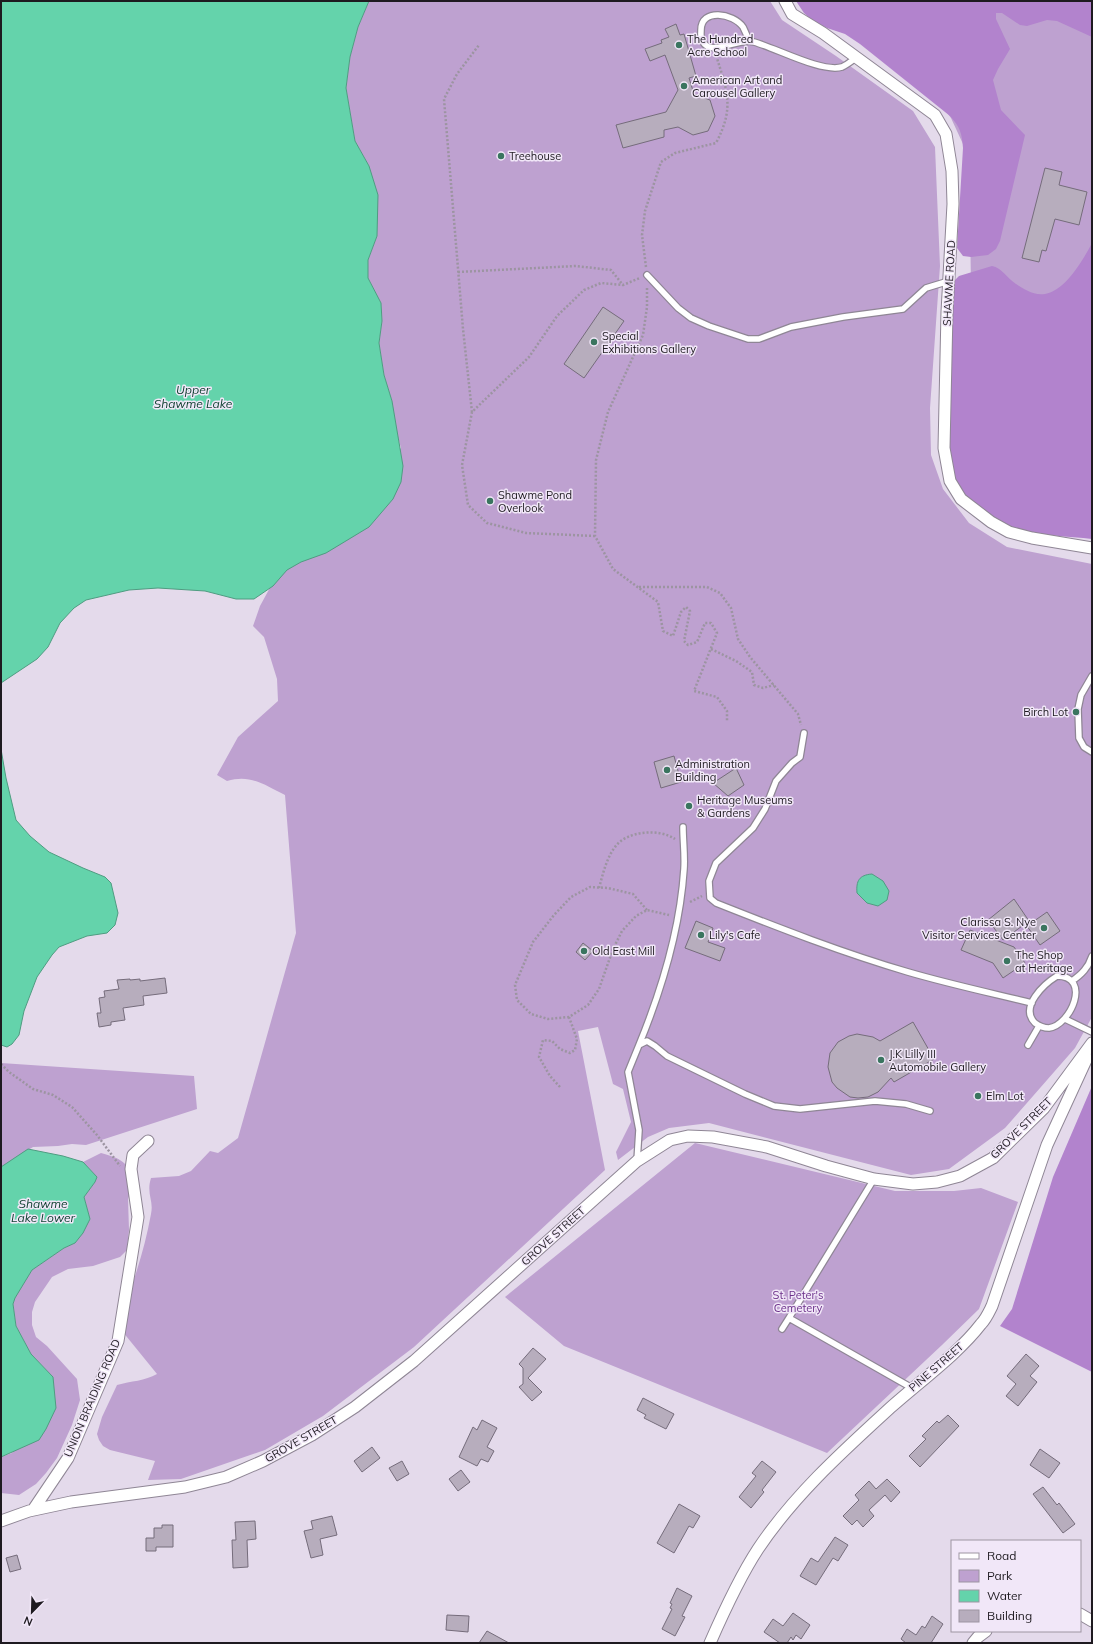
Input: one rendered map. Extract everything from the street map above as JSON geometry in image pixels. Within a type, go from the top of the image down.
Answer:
[{"type":"street","name":"SHAWME ROAD","points":[[785,1],[792,14],[823,33],[857,57],[935,115],[946,134],[952,171],[954,204],[949,281],[944,448],[950,481],[961,499],[991,522],[1009,532],[1032,538],[1092,548]]},
{"type":"street","name":"GROVE STREET","points":[[1,1521],[33,1510],[70,1502],[185,1487],[226,1477],[263,1461],[312,1434],[355,1407],[414,1361],[637,1161],[670,1140],[688,1136],[713,1137],[767,1147],[826,1166],[874,1179],[913,1184],[937,1182],[960,1176],[993,1158],[1044,1108],[1092,1043]]},
{"type":"street","name":"PINE STREET","points":[[710,1643],[742,1575],[759,1548],[782,1517],[818,1476],[912,1388],[970,1338],[983,1323],[992,1306],[1047,1145],[1092,1048]]},
{"type":"street","name":"UNION BRAIDING ROAD","points":[[33,1510],[68,1458],[118,1341],[138,1217],[132,1182],[131,1169],[133,1155],[148,1141]]},
{"type":"street","points":[[973,1643],[985,1632]]},
{"type":"lane","points":[[749,40],[742,25],[728,16],[716,14],[707,17],[701,25],[701,36],[703,43],[707,47],[714,49],[749,40],[770,46],[807,62],[828,68],[842,67],[857,57]]},
{"type":"lane","points":[[648,275],[678,308],[691,318],[709,326],[748,339],[759,339],[791,327],[843,317],[903,309],[926,288],[949,281]]},
{"type":"lane","points":[[1092,676],[1081,695],[1078,715],[1078,734],[1081,743],[1092,752]]},
{"type":"lane","points":[[804,733],[800,757],[792,763],[776,780],[765,809],[753,828],[716,863],[709,881],[710,898],[716,903],[805,938],[909,972],[1032,1003]]},
{"type":"lane","points":[[637,1161],[639,1130],[628,1072],[663,984],[679,907],[684,869],[683,827]]},
{"type":"lane","points":[[1072,981],[1084,972],[1092,956]]},
{"type":"lane","points":[[1057,976],[1065,976],[1072,981],[1076,988],[1076,996],[1065,1019],[1053,1027],[1046,1028],[1039,1026],[1032,1018],[1030,1008],[1044,986],[1057,976]]},
{"type":"lane","points":[[1065,1019],[1092,1032]]},
{"type":"lane","points":[[1028,1045],[1039,1026]]},
{"type":"lane","points":[[638,1045],[647,1041],[667,1056],[745,1094],[774,1106],[800,1109],[875,1101],[906,1104],[930,1111]]},
{"type":"lane","points":[[782,1329],[874,1179]]},
{"type":"lane","points":[[789,1318],[912,1388]]},
{"type":"path","points":[[479,45],[457,74],[444,99],[458,272],[472,412],[462,464],[468,505],[487,523],[526,533],[595,536]]},
{"type":"path","points":[[714,49],[726,85],[728,106],[725,127],[716,143],[674,153],[661,162],[645,211],[642,235],[648,275],[647,307],[643,335],[608,412],[596,460],[595,536],[614,568],[658,602],[663,631],[673,636],[681,612],[686,607],[690,611],[684,641],[688,645],[697,642],[705,623],[711,623],[718,633],[694,691],[717,697],[727,711],[727,721]]},
{"type":"path","points":[[458,272],[576,266],[611,270],[623,285]]},
{"type":"path","points":[[472,412],[529,357],[557,316],[584,290],[601,283],[623,285],[648,275]]},
{"type":"path","points":[[638,587],[660,588],[707,586],[720,593],[731,608],[738,639],[750,657],[798,714],[804,733]]},
{"type":"path","points":[[711,649],[736,660],[752,672],[754,685],[763,688],[774,685]]},
{"type":"path","points":[[598,888],[606,865],[615,846],[630,836],[652,832],[671,836],[684,845]]},
{"type":"path","points":[[647,910],[636,916],[622,931],[613,949],[599,990],[588,1005],[569,1017],[548,1019],[531,1014],[517,1000],[515,985],[533,942],[554,915],[571,897],[590,887],[608,888],[633,894],[647,910],[668,916],[679,907],[710,892]]},
{"type":"path","points":[[560,1087],[550,1076],[540,1057],[543,1040],[552,1040],[560,1049],[570,1053],[575,1050],[577,1039],[569,1017]]},
{"type":"path","points":[[1,1064],[9,1072],[33,1089],[53,1095],[72,1107],[97,1135],[132,1182]]},
{"type":"green space","name":"Heritage Museums & Gardens","points":[[369,1],[770,1],[782,20],[836,56],[913,111],[935,147],[940,266],[930,408],[931,455],[943,489],[969,523],[1007,547],[1092,564],[1092,1017],[1075,1048],[1005,1128],[949,1169],[911,1175],[709,1123],[669,1128],[648,1137],[618,1160],[616,1152],[631,1122],[623,1089],[613,1084],[598,1027],[578,1031],[605,1170],[414,1347],[323,1416],[265,1450],[181,1479],[148,1480],[155,1461],[110,1450],[103,1446],[97,1434],[102,1417],[117,1385],[143,1380],[157,1374],[118,1326],[145,1243],[152,1209],[149,1188],[151,1178],[179,1176],[191,1171],[210,1151],[218,1153],[238,1138],[296,933],[285,795],[264,784],[243,779],[227,781],[217,775],[238,737],[278,701],[277,679],[264,637],[253,626],[260,606],[278,573],[401,448],[395,427],[392,401],[384,375],[379,343],[382,321],[381,303],[368,278],[368,260],[377,236],[369,166],[355,141],[346,88],[350,57],[358,27]]},
{"type":"green space","points":[[1092,1],[1092,538],[971,287],[969,157],[951,118],[929,89],[820,13]]},
{"type":"green space","points":[[1,1063],[194,1076],[197,1109],[86,1145],[72,1144],[33,1147],[1,1167]]},
{"type":"green space","name":"St. Peter's Cemetery","points":[[695,1143],[895,1191],[954,1191],[981,1188],[1018,1202],[979,1309],[827,1453],[564,1346],[505,1297]]},
{"type":"green space","points":[[101,1153],[122,1161],[135,1179],[128,1199],[129,1230],[127,1250],[120,1257],[93,1266],[68,1269],[52,1277],[35,1302],[32,1312],[32,1325],[36,1337],[47,1346],[77,1379],[80,1400],[72,1425],[57,1458],[46,1473],[36,1484],[19,1495],[1,1493],[1,1457],[12,1453],[53,1377],[31,1354],[16,1326],[13,1304],[14,1298],[32,1270],[64,1248],[75,1243],[90,1219],[84,1197],[97,1177],[83,1162]]},
{"type":"shaded area","points":[[796,1],[1092,1],[1092,37],[1057,21],[1047,20],[1027,26],[1020,25],[1002,13],[996,13],[996,19],[1010,49],[993,80],[1001,110],[1025,135],[1000,241],[996,249],[988,255],[971,257],[963,256],[957,248],[963,148],[960,130],[950,116],[860,44],[845,34],[827,28],[813,21],[804,13]]},
{"type":"shaded area","points":[[1092,243],[1092,539],[1040,534],[1020,530],[999,521],[971,500],[962,491],[952,466],[948,436],[948,421],[953,286],[955,280],[959,276],[992,266],[1002,271],[1013,282],[1026,290],[1037,294],[1045,294],[1060,287],[1073,274]]},
{"type":"shaded area","points":[[1092,1086],[1092,1372],[1000,1326],[1012,1309],[1053,1177]]},
{"type":"water","name":"Upper Shawme Lake","points":[[1,1],[369,1],[358,27],[350,57],[346,88],[355,141],[369,166],[378,195],[377,236],[368,260],[368,278],[381,303],[382,321],[379,343],[384,375],[392,401],[403,466],[401,482],[393,499],[369,527],[326,553],[301,562],[287,570],[273,586],[254,599],[236,599],[205,591],[158,588],[129,590],[86,600],[74,608],[60,623],[48,647],[37,659],[1,683]]},
{"type":"water","points":[[1,749],[16,820],[30,836],[49,852],[105,877],[111,883],[118,913],[115,925],[107,933],[87,936],[59,947],[52,955],[37,977],[24,1011],[19,1035],[12,1044],[7,1047],[1,1045]]},
{"type":"water","points":[[872,874],[883,881],[889,891],[887,900],[878,906],[867,903],[857,893],[859,879]]},
{"type":"water","name":"Shawme Lake Lower","points":[[28,1149],[63,1156],[83,1162],[97,1177],[84,1197],[90,1219],[83,1233],[75,1243],[64,1248],[32,1270],[15,1298],[13,1304],[16,1326],[31,1354],[53,1377],[56,1408],[39,1440],[1,1457],[1,1167]]},
{"type":"building","name":"American Art and Carousel Gallery","points":[[676,24],[680,35],[684,34],[696,76],[689,78],[694,94],[710,100],[715,116],[708,131],[693,135],[678,127],[664,130],[664,137],[623,148],[616,125],[666,112],[678,90],[665,55],[650,61],[645,49],[662,43],[661,40],[669,37],[665,29]]},
{"type":"building","points":[[1045,168],[1062,172],[1059,185],[1087,192],[1079,225],[1055,219],[1046,251],[1042,250],[1039,262],[1022,258]]},
{"type":"building","name":"Special Exhibitions Gallery","points":[[603,307],[624,321],[584,378],[564,364]]},
{"type":"building","name":"Administration Building","points":[[674,756],[681,782],[661,788],[654,762]]},
{"type":"building","points":[[736,768],[744,785],[728,796],[713,783]]},
{"type":"building","points":[[1014,899],[1029,921],[1003,940],[988,920]]},
{"type":"building","name":"Clarissa S. Nye Visitor Services Center","points":[[1047,912],[1060,931],[1040,945],[1027,926]]},
{"type":"building","name":"Lily's Cafe","points":[[696,921],[713,928],[708,942],[725,948],[720,961],[685,948]]},
{"type":"building","points":[[970,930],[1014,947],[1025,963],[1003,978],[993,963],[961,950]]},
{"type":"building","name":"Old East Mill","points":[[583,943],[593,951],[585,960],[576,952]]},
{"type":"building","points":[[165,978],[167,993],[143,996],[144,1005],[123,1008],[125,1020],[111,1022],[111,1025],[99,1027],[97,1013],[101,1013],[99,998],[105,997],[104,991],[119,989],[117,980],[140,979],[140,981]]},
{"type":"building","name":"J.K Lilly III Automobile Gallery","points":[[913,1022],[934,1059],[894,1082],[891,1078],[878,1092],[868,1097],[850,1097],[837,1088],[832,1082],[828,1067],[830,1053],[838,1042],[849,1036],[857,1034],[873,1037],[880,1041]]},
{"type":"building","points":[[533,1348],[546,1359],[528,1378],[542,1392],[532,1401],[519,1387],[523,1384],[523,1368],[519,1364]]},
{"type":"building","points":[[1026,1354],[1039,1366],[1030,1376],[1037,1382],[1018,1406],[1006,1396],[1016,1384],[1007,1376]]},
{"type":"building","points":[[643,1398],[674,1414],[666,1429],[644,1418],[646,1415],[637,1410]]},
{"type":"building","points":[[948,1415],[959,1426],[920,1467],[909,1456],[926,1439],[922,1436],[937,1421],[939,1423]]},
{"type":"building","points":[[482,1420],[497,1428],[487,1447],[494,1451],[488,1462],[481,1459],[477,1466],[459,1457],[473,1427],[477,1430]]},
{"type":"building","points":[[372,1447],[380,1458],[362,1472],[354,1461]]},
{"type":"building","points":[[1040,1449],[1060,1463],[1049,1478],[1030,1465]]},
{"type":"building","points":[[402,1461],[409,1474],[397,1481],[389,1468]]},
{"type":"building","points":[[762,1461],[776,1472],[762,1490],[764,1492],[751,1508],[739,1497],[756,1476],[752,1473]]},
{"type":"building","points":[[461,1470],[470,1482],[458,1491],[449,1479]]},
{"type":"building","points":[[887,1479],[900,1492],[891,1502],[885,1495],[869,1510],[874,1516],[863,1527],[857,1520],[852,1525],[843,1516],[859,1500],[855,1495],[869,1481],[876,1489]]},
{"type":"building","points":[[1043,1487],[1057,1505],[1059,1503],[1075,1524],[1063,1533],[1033,1494]]},
{"type":"building","points":[[679,1504],[700,1516],[693,1528],[689,1526],[674,1553],[657,1543]]},
{"type":"building","points":[[332,1516],[337,1535],[320,1539],[323,1555],[311,1558],[304,1531],[313,1529],[311,1521]]},
{"type":"building","points":[[255,1521],[256,1539],[247,1540],[248,1567],[233,1568],[232,1540],[236,1540],[235,1522]]},
{"type":"building","points":[[162,1525],[173,1525],[173,1547],[156,1547],[156,1551],[146,1551],[146,1538],[154,1538],[154,1528],[162,1528]]},
{"type":"building","points":[[835,1537],[848,1545],[838,1561],[833,1558],[816,1585],[800,1576],[811,1558],[818,1562]]},
{"type":"building","points":[[17,1555],[21,1569],[10,1572],[6,1558]]},
{"type":"building","points":[[677,1588],[692,1596],[682,1616],[685,1617],[675,1636],[662,1629],[672,1609],[670,1608],[672,1604],[670,1603]]},
{"type":"building","points":[[793,1613],[810,1625],[801,1639],[796,1635],[793,1640],[791,1637],[787,1643],[780,1643],[764,1632],[773,1619],[783,1626]]},
{"type":"building","points":[[447,1615],[469,1616],[468,1632],[446,1630]]},
{"type":"building","points":[[932,1616],[943,1624],[931,1643],[906,1643],[901,1639],[907,1629],[916,1635],[922,1626],[925,1628]]},
{"type":"building","points":[[487,1631],[509,1643],[479,1643]]},
{"type":"place","name":"The Hundred Acre School","points":[[679,45]]},
{"type":"place","name":"American Art and Carousel Gallery","points":[[684,86]]},
{"type":"place","name":"Treehouse","points":[[501,156]]},
{"type":"place","name":"Special Exhibitions Gallery","points":[[594,342]]},
{"type":"place","name":"Shawme Pond Overlook","points":[[490,501]]},
{"type":"place","name":"Birch Lot","points":[[1076,712]]},
{"type":"place","name":"Administration Building","points":[[667,770]]},
{"type":"place","name":"Heritage Museums & Gardens","points":[[689,806]]},
{"type":"place","name":"Clarissa S. Nye Visitor Services Center","points":[[1044,928]]},
{"type":"place","name":"Lily's Cafe","points":[[701,935]]},
{"type":"place","name":"Old East Mill","points":[[584,951]]},
{"type":"place","name":"The Shop at Heritage","points":[[1007,961]]},
{"type":"place","name":"J.K Lilly III Automobile Gallery","points":[[881,1060]]},
{"type":"place","name":"Elm Lot","points":[[978,1096]]}]
